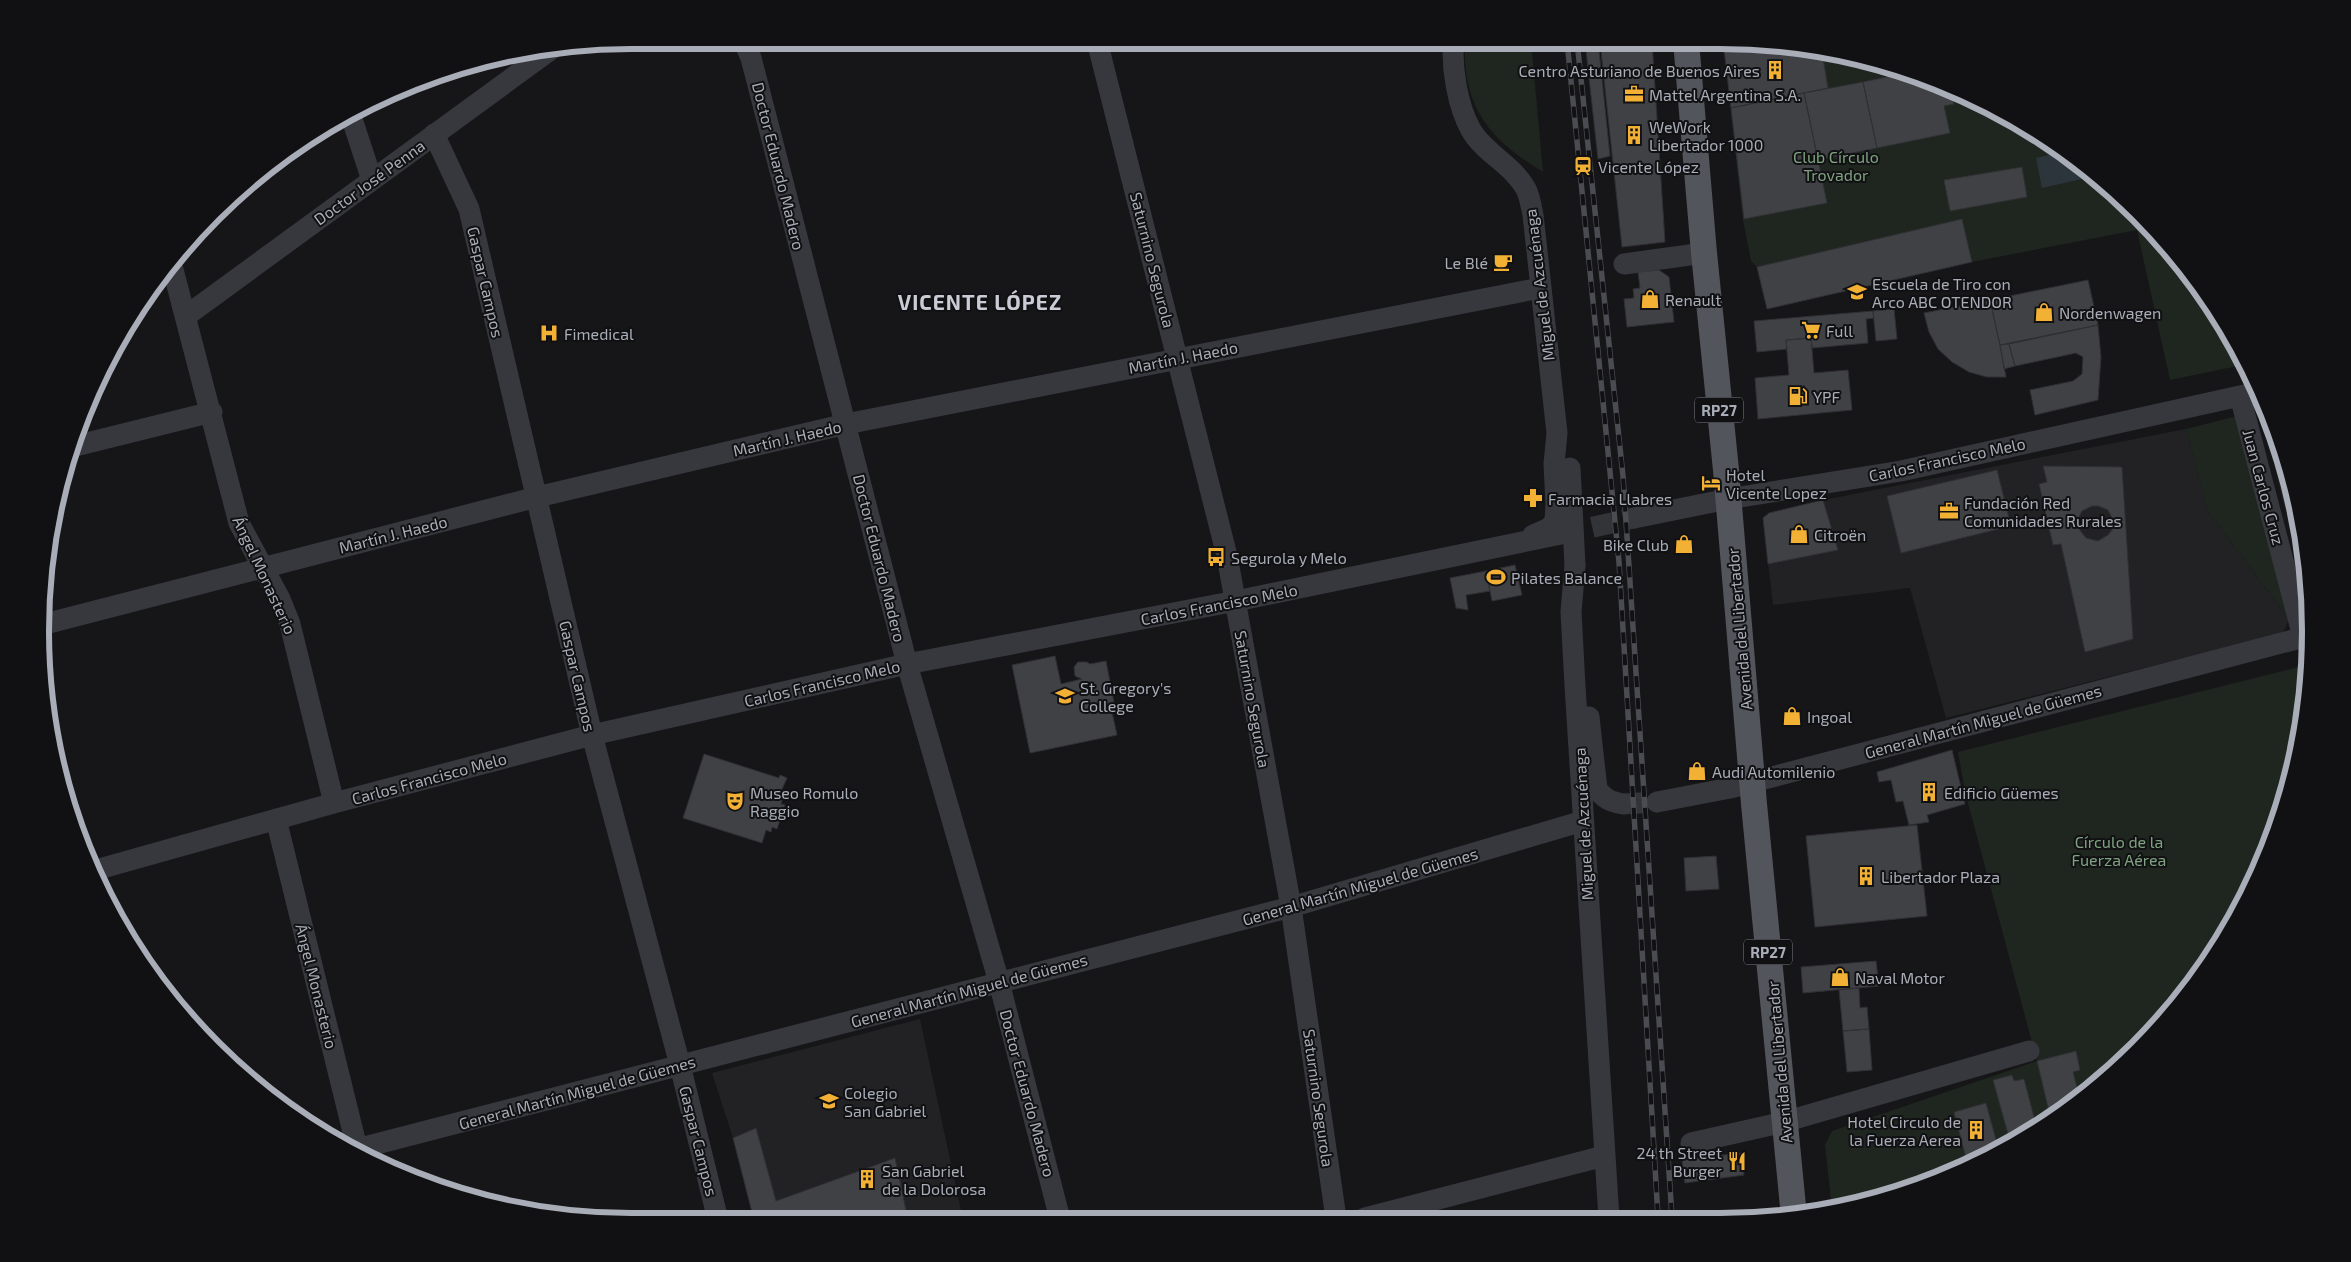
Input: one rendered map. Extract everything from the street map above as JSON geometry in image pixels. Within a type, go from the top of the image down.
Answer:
[{"type":"main road","name":"Avenida del Libertador","points":[[1687,49],[1793,1208]]},
{"type":"street","name":"Doctor Eduardo Madero","points":[[748,49],[752,58],[907,664],[999,982],[1058,1213]]},
{"type":"street","name":"Saturnino Segurola","points":[[1099,49],[1227,556],[1290,907],[1335,1213]]},
{"type":"street","name":"Miguel de Azcuénaga","points":[[1453,49],[1454,68],[1461,104],[1471,131],[1515,175],[1526,189],[1533,215],[1557,433],[1554,464],[1555,521],[1549,528],[1521,540]]},
{"type":"street","name":"Doctor José Penna","points":[[186,316],[542,56]]},
{"type":"street","points":[[352,120],[372,180]]},
{"type":"street","name":"Gaspar Campos","points":[[434,134],[469,209],[592,735],[680,1065],[716,1213]]},
{"type":"street","points":[[1624,264],[1704,253]]},
{"type":"street","name":"Ángel Monasterio","points":[[174,271],[212,412],[239,523],[280,599],[299,652],[334,803]]},
{"type":"street","name":"Martín J. Haedo","points":[[49,623],[537,498],[846,424],[1540,288]]},
{"type":"street","name":"Carlos Francisco Melo","points":[[1634,518],[1728,499],[1901,471],[2249,394]]},
{"type":"street","name":"Juan Carlos Cruz","points":[[2249,394],[2302,618]]},
{"type":"street","points":[[80,445],[212,412]]},
{"type":"street","name":"Miguel de Azcuénaga","points":[[1557,433],[1570,468],[1575,566],[1571,612],[1582,821],[1609,1213]]},
{"type":"street","name":"Carlos Francisco Melo","points":[[100,869],[334,803],[592,735],[907,664],[1236,601],[1521,540],[1561,534]]},
{"type":"street","name":"General Martín Miguel de Güemes","points":[[1657,802],[1718,791],[2302,637]]},
{"type":"street","points":[[1575,686],[1585,702],[1592,727],[1597,789],[1602,796],[1612,803],[1623,804]]},
{"type":"street","name":"Ángel Monasterio","points":[[276,819],[354,1143]]},
{"type":"street","name":"General Martín Miguel de Güemes","points":[[364,1148],[1290,907],[1582,821]]},
{"type":"street","points":[[1691,1143],[1784,1122],[2029,1051]]},
{"type":"street","points":[[1384,1213],[1604,1156]]},
{"type":"shaded area","points":[[2053,154],[2085,178],[2042,188],[2036,158]]},
{"type":"shaded area","points":[[2186,429],[2207,510],[2289,619],[2283,633],[1946,718],[1910,588],[1773,605],[1763,518],[1769,513],[1823,500]]},
{"type":"shaded area","name":"Colegio San Gabriel","points":[[920,1019],[962,1213],[899,1213],[906,1210],[894,1158],[776,1201],[756,1128],[733,1138],[712,1073]]},
{"type":"green space","points":[[1465,49],[1532,49],[1543,172],[1508,147],[1483,119],[1474,103],[1468,85]]},
{"type":"green space","name":"Club Círculo Trovador","points":[[1724,49],[1796,54],[1834,60],[1871,69],[1943,93],[1978,109],[2043,147],[2104,193],[2158,247],[2182,277],[2204,308],[2238,366],[2170,380],[2137,230],[1972,262],[1767,309],[1757,267],[1751,261],[1743,220]]},
{"type":"green space","points":[[2237,416],[2289,619],[2207,510],[2186,429]]},
{"type":"green space","points":[[2266,430],[2282,480],[2291,517],[2298,560]]},
{"type":"green space","name":"Círculo de la Fuerza Aérea","points":[[2301,666],[2291,745],[2282,782],[2258,854],[2224,922],[2182,985],[2158,1015],[2104,1069],[2043,1115],[2011,1135],[1943,1169],[1871,1193],[1831,1202],[1825,1145],[1832,1131],[2037,1061],[1965,792],[1958,752]]},
{"type":"building","points":[[1586,49],[1599,49],[1610,156],[1598,159]]},
{"type":"building","name":"WeWork Libertador 1000","points":[[1601,49],[1653,49],[1665,242],[1622,247]]},
{"type":"building","name":"Centro Asturiano de Buenos Aires","points":[[1724,49],[1758,50],[1823,58],[1828,88],[1731,108]]},
{"type":"building","points":[[1893,76],[1952,97],[1954,104],[1944,106],[1950,133],[1877,148],[1863,82]]},
{"type":"building","points":[[1863,82],[1877,148],[1818,160],[1804,93]]},
{"type":"building","points":[[1804,93],[1827,203],[1744,219],[1731,108]]},
{"type":"building","points":[[2022,167],[2027,197],[1950,211],[1944,180]]},
{"type":"building","points":[[1962,219],[1972,262],[1767,309],[1757,267]]},
{"type":"building","name":"Renault","points":[[1659,270],[1669,277],[1674,322],[1627,327],[1624,299],[1634,298],[1633,289],[1640,288],[1638,272]]},
{"type":"building","name":"Nordenwagen","points":[[2088,280],[2098,325],[2000,345],[1990,300]]},
{"type":"building","points":[[1990,300],[2006,377],[1987,377],[1969,372],[1952,362],[1938,349],[1929,332],[1924,313]]},
{"type":"building","points":[[1894,309],[1897,339],[1876,341],[1873,311]]},
{"type":"building","name":"Full","points":[[1873,311],[1874,318],[1866,319],[1868,343],[1812,348],[1811,338],[1786,340],[1787,349],[1757,352],[1754,321]]},
{"type":"building","points":[[2098,325],[2101,357],[2098,400],[2035,415],[2030,390],[2073,381],[2082,374],[2083,357],[2076,353],[2015,366],[2009,344]]},
{"type":"building","points":[[1811,338],[1814,373],[1848,370],[1852,410],[1758,419],[1755,378],[1789,375],[1786,340]]},
{"type":"building","points":[[2009,344],[2015,366],[2004,369],[2000,345]]},
{"type":"building","points":[[2043,466],[2122,467],[2133,639],[2085,652],[2061,544],[2053,545],[2039,484],[2047,482]],"holes":[[[2092,506],[2108,510],[2113,520],[2112,530],[2098,541],[2086,538],[2079,529],[2079,517],[2082,511]]]},
{"type":"building","name":"Fundación Red Comunidades Rurales","points":[[1997,470],[2011,526],[1901,553],[1887,496]]},
{"type":"building","name":"Citroën","points":[[1823,500],[1838,550],[1768,564],[1763,518],[1769,513]]},
{"type":"building","points":[[1515,565],[1522,595],[1492,601],[1486,571]]},
{"type":"building","points":[[1486,571],[1490,591],[1466,595],[1468,610],[1456,608],[1450,578]]},
{"type":"building","name":"St. Gregory's College","points":[[1055,656],[1061,684],[1082,679],[1075,676],[1074,667],[1078,662],[1090,664],[1106,661],[1115,708],[1111,708],[1117,735],[1030,753],[1012,665]]},
{"type":"building","name":"Edificio Güemes","points":[[1952,750],[1965,804],[1927,815],[1929,822],[1909,825],[1903,801],[1896,802],[1891,780],[1879,782],[1877,772]]},
{"type":"building","name":"Museo Romulo Raggio","points":[[704,754],[779,778],[780,775],[787,778],[779,796],[783,797],[781,804],[785,805],[777,829],[772,827],[771,832],[766,830],[762,843],[683,818]]},
{"type":"building","name":"Libertador Plaza","points":[[1917,825],[1927,916],[1815,927],[1806,836]]},
{"type":"building","points":[[1716,856],[1719,889],[1686,891],[1684,858]]},
{"type":"building","name":"Naval Motor","points":[[1876,961],[1879,986],[1803,993],[1801,967]]},
{"type":"building","name":"Naval Motor","points":[[1859,988],[1860,1008],[1867,1007],[1869,1029],[1843,1031],[1839,990]]},
{"type":"building","points":[[1869,1029],[1872,1070],[1847,1072],[1843,1031]]},
{"type":"building","points":[[2076,1051],[2080,1070],[2073,1072],[2078,1090],[2049,1111],[2037,1061]]},
{"type":"building","points":[[2012,1075],[2014,1081],[2024,1079],[2035,1120],[2009,1136],[1993,1080]]},
{"type":"building","name":"Hotel Circulo de la Fuerza Aerea","points":[[1986,1103],[1997,1143],[1966,1158],[1954,1112]]},
{"type":"building","name":"San Gabriel de la Dolorosa","points":[[756,1128],[776,1201],[895,1158],[906,1210],[898,1213],[752,1213],[733,1138]]},
{"type":"building","points":[[1741,1153],[1744,1175],[1685,1183],[1682,1160]]},
{"type":"tunnel","points":[[1561,534],[1634,518]]},
{"type":"tunnel","points":[[1623,804],[1657,802]]},
{"type":"railway","points":[[1568,49],[1619,562],[1658,1213]]},
{"type":"railway","points":[[1578,49],[1623,476],[1672,1213]]},
{"type":"place","name":"Centro Asturiano de Buenos Aires","points":[[1775,70]]},
{"type":"place","name":"Mattel Argentina S.A.","points":[[1634,94]]},
{"type":"place","name":"WeWork Libertador 1000","points":[[1634,135]]},
{"type":"place","name":"Vicente López","points":[[1583,166]]},
{"type":"place","name":"Le Blé","points":[[1503,262]]},
{"type":"place","name":"Escuela de Tiro con Arco ABC OTENDOR","points":[[1857,292]]},
{"type":"place","name":"Renault","points":[[1650,299]]},
{"type":"place","name":"Nordenwagen","points":[[2044,312]]},
{"type":"place","name":"Full","points":[[1811,330]]},
{"type":"place","name":"Fimedical","points":[[549,333]]},
{"type":"place","name":"YPF","points":[[1798,396]]},
{"type":"place","name":"Hotel Vicente Lopez","points":[[1711,483]]},
{"type":"place","name":"Farmacia Llabres","points":[[1533,498]]},
{"type":"place","name":"Fundación Red Comunidades Rurales","points":[[1949,511]]},
{"type":"place","name":"Citroën","points":[[1799,534]]},
{"type":"place","name":"Bike Club","points":[[1684,544]]},
{"type":"place","name":"Segurola y Melo","points":[[1216,557]]},
{"type":"place","name":"Pilates Balance","points":[[1496,577]]},
{"type":"place","name":"St. Gregory's College","points":[[1065,696]]},
{"type":"place","name":"Ingoal","points":[[1792,716]]},
{"type":"place","name":"Audi Automilenio","points":[[1697,771]]},
{"type":"place","name":"Edificio Güemes","points":[[1929,792]]},
{"type":"place","name":"Museo Romulo Raggio","points":[[735,801]]},
{"type":"place","name":"Libertador Plaza","points":[[1866,876]]},
{"type":"place","name":"Naval Motor","points":[[1840,977]]},
{"type":"place","name":"Colegio San Gabriel","points":[[829,1101]]},
{"type":"place","name":"Hotel Circulo de la Fuerza Aerea","points":[[1976,1130]]},
{"type":"place","name":"24 th Street Burger","points":[[1737,1161]]},
{"type":"place","name":"San Gabriel de la Dolorosa","points":[[867,1179]]},
{"type":"district","name":"VICENTE LÓPEZ","points":[[980,301]]}]
